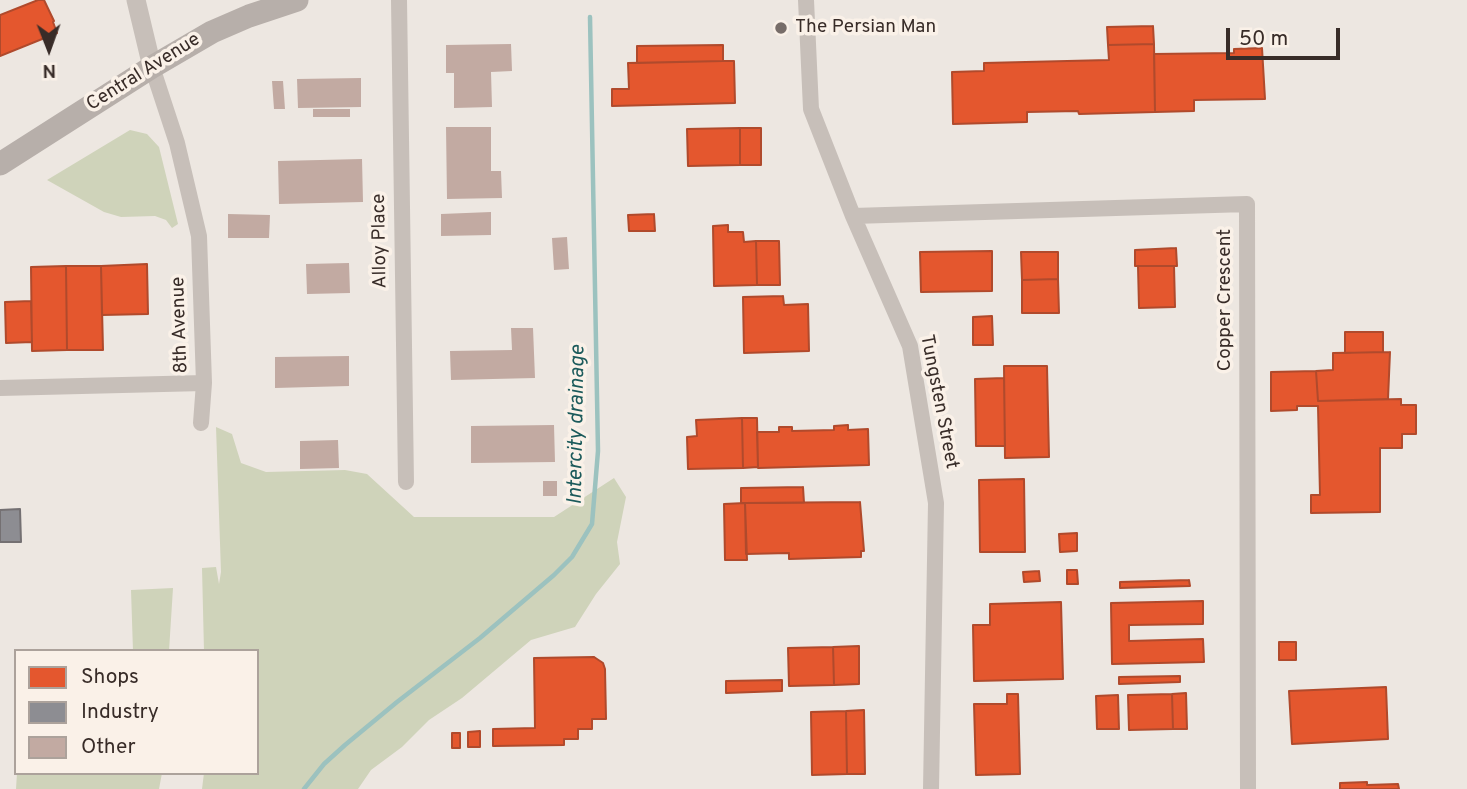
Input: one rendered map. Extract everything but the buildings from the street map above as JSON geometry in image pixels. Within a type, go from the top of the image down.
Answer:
[{"type":"main road","name":"Central Avenue","points":[[0,164],[212,32],[248,16],[297,0]]},
{"type":"street","points":[[136,0],[152,67]]},
{"type":"street","name":"Alloy Place","points":[[399,0],[406,482]]},
{"type":"street","name":"Tungsten Street","points":[[806,0],[811,109],[853,216],[910,346],[936,503],[931,789]]},
{"type":"street","name":"8th Avenue","points":[[0,388],[204,383],[199,236],[177,143],[152,67]]},
{"type":"street","name":"Copper Crescent","points":[[853,216],[1247,204],[1248,789]]},
{"type":"street","points":[[201,423],[204,383]]},
{"type":"green space","points":[[130,130],[147,134],[159,147],[178,224],[172,228],[166,220],[155,216],[121,217],[104,212],[47,180]]},
{"type":"green space","points":[[216,427],[232,434],[241,463],[266,472],[345,470],[367,474],[414,517],[554,517],[614,478],[626,497],[617,542],[620,564],[575,627],[531,640],[462,698],[429,720],[402,747],[371,770],[358,789],[202,789],[204,775],[259,775],[259,649],[204,649],[202,568],[216,567],[219,584],[221,572]]},
{"type":"green space","points":[[173,588],[169,649],[133,649],[131,590]]},
{"type":"green space","points":[[17,775],[162,775],[159,789],[16,789]]},
{"type":"waterway","name":"Intercity drainage","points":[[304,789],[324,764],[345,745],[480,638],[554,575],[572,557],[592,524],[598,451],[590,17]]},
{"type":"place","name":"The Persian Man","points":[[781,28]]}]
